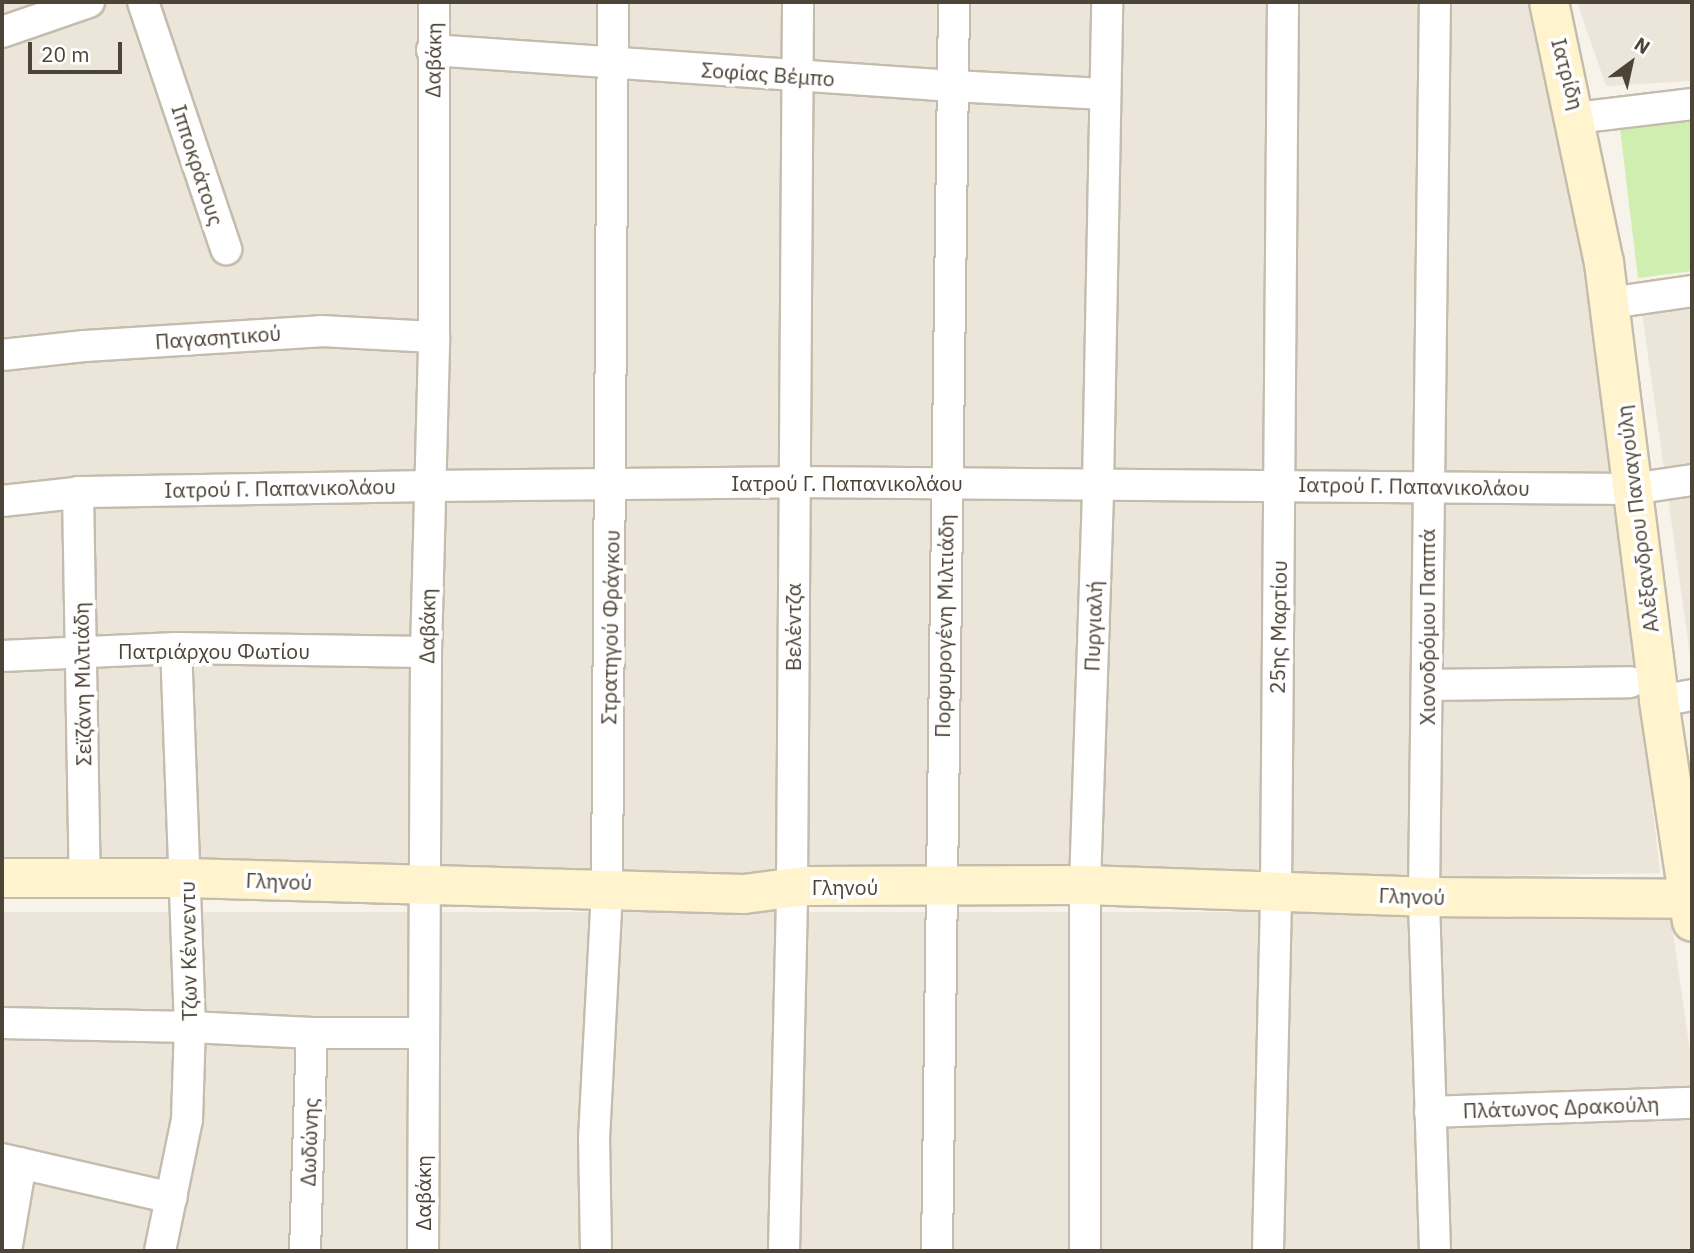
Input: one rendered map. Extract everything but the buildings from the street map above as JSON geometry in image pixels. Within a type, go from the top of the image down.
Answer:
[{"type":"street","points":[[2,32],[89,2]]},
{"type":"street","name":"Ιπποκράτους","points":[[143,2],[226,249]]},
{"type":"street","name":"Δαβάκη","points":[[423,1251],[427,885],[426,652],[434,337],[434,2]]},
{"type":"street","name":"Στρατηγού Φράγκου","points":[[596,1251],[594,1139],[607,889],[612,484],[613,2]]},
{"type":"street","name":"Βελέντζα","points":[[784,1251],[792,888],[798,2]]},
{"type":"street","name":"Πορφυρογένη Μιλτιάδη","points":[[937,1251],[954,2]]},
{"type":"street","name":"Πυργιαλή","points":[[1084,1251],[1086,885],[1098,484],[1107,2]]},
{"type":"street","name":"25ης Μαρτίου","points":[[1268,1251],[1276,891],[1283,2]]},
{"type":"street","name":"Χιονοδρόμου Παππά","points":[[1435,1251],[1424,897],[1436,2]]},
{"type":"street","name":"Ιατρίδη","points":[[1549,2],[1575,118],[1692,104]]},
{"type":"street","name":"Σοφίας Βέμπο","points":[[432,50],[796,76],[1104,94]]},
{"type":"street","name":"Αλέξανδρου Παναγούλη","points":[[1575,118],[1610,303],[1632,489],[1690,897]]},
{"type":"street","points":[[1610,303],[1692,290]]},
{"type":"street","name":"Παγασητικού","points":[[2,355],[85,346],[321,331],[434,337]]},
{"type":"street","name":"Ιατρού Γ. Παπανικολάου","points":[[2,501],[78,492],[430,486],[793,482],[1632,489],[1692,480]]},
{"type":"street","name":"Σεϊζάνη Μιλτιάδη","points":[[78,492],[85,877]]},
{"type":"street","name":"Πατριάρχου Φωτίου","points":[[2,656],[176,649],[426,652]]},
{"type":"street","name":"Τζων Κέννεντυ","points":[[160,1251],[187,1120],[190,1027],[176,649]]},
{"type":"street","points":[[1427,685],[1660,693]]},
{"type":"street","name":"Γληνού","points":[[2,878],[186,878],[744,894],[792,888],[1086,885],[1424,897],[1690,897]]},
{"type":"street","points":[[2,1023],[312,1033],[424,1033]]},
{"type":"street","name":"Δωδώνης","points":[[305,1251],[312,1033]]},
{"type":"street","name":"Πλάτωνος Δρακούλη","points":[[1430,1112],[1692,1103]]},
{"type":"street","points":[[6,1251],[11,1161],[172,1198]]},
{"type":"shaded area","points":[[2,2],[1528,2],[1535,39],[1563,124],[1611,439],[1660,873],[1411,877],[778,866],[755,879],[2,859]]},
{"type":"shaded area","points":[[1577,2],[1692,2],[1692,81],[1606,86]]},
{"type":"shaded area","points":[[1692,305],[1692,669],[1642,312]]},
{"type":"shaded area","points":[[1669,905],[1692,1066],[1692,1251],[2,1251],[2,912],[1498,912]]},
{"type":"green space","points":[[1692,121],[1692,271],[1638,278],[1620,129]]}]
